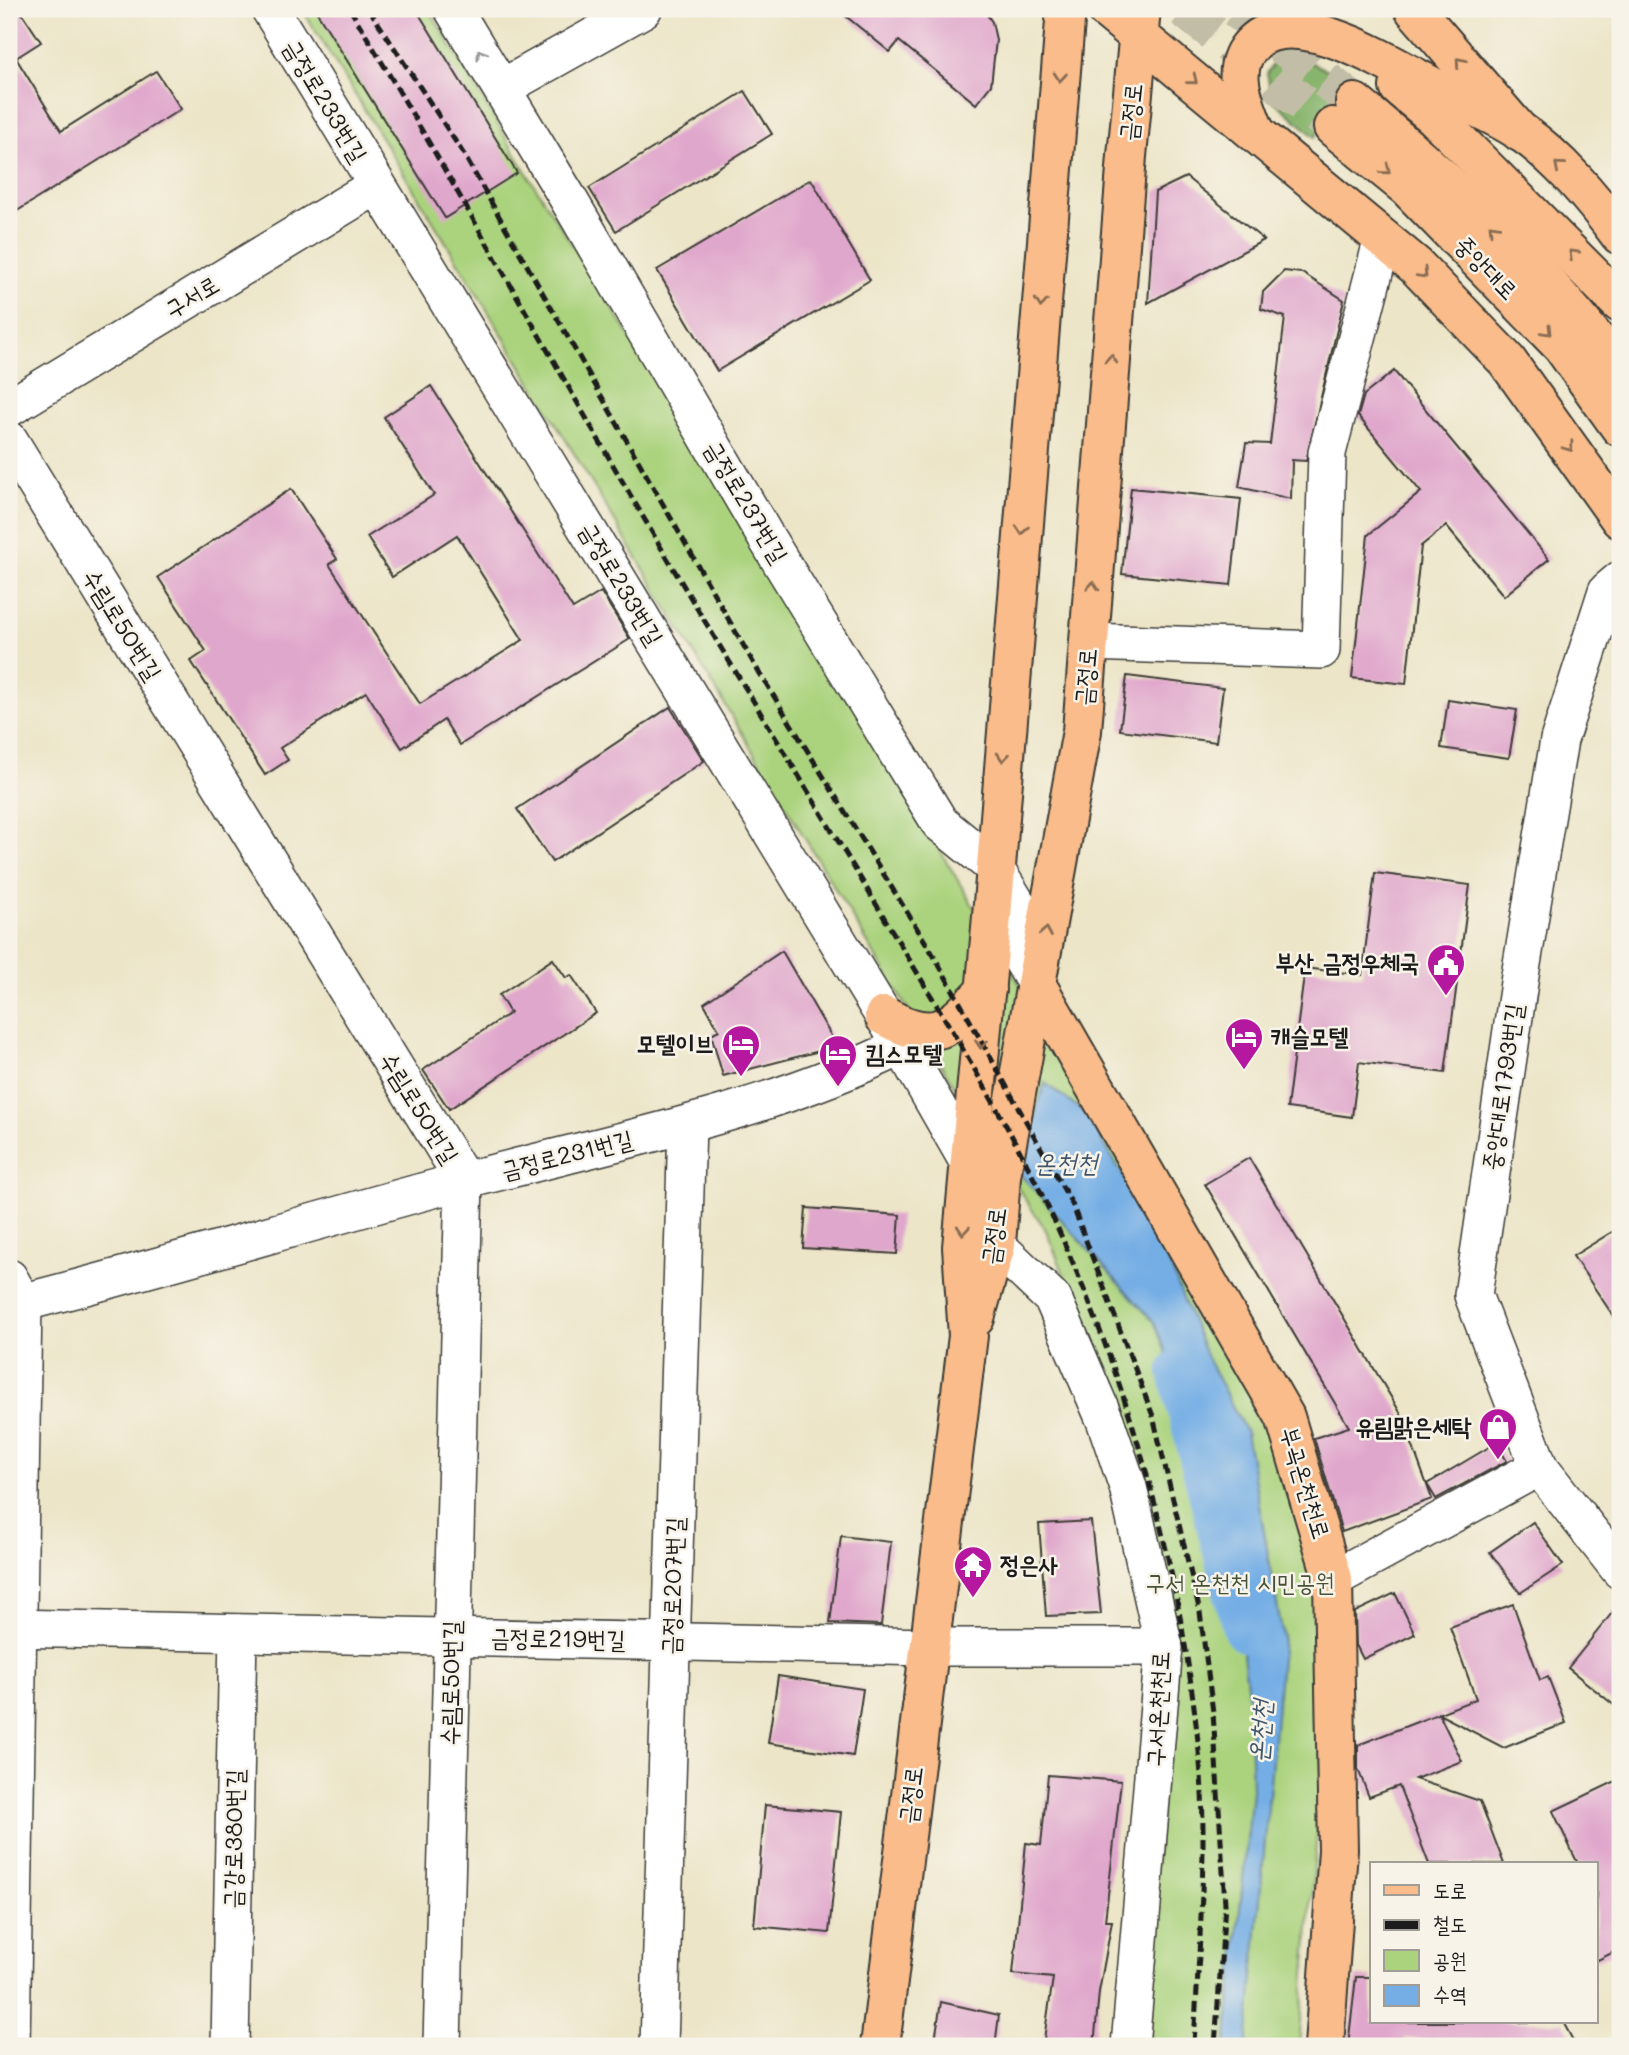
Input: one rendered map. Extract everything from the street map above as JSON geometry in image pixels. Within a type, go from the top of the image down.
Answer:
[{"type":"main road","name":"금정로","points":[[880,2046],[968,1336],[996,1245],[981,1155],[986,990],[1066,9]]},
{"type":"main road","points":[[1106,9],[1140,23],[1255,131],[1416,266],[1507,361],[1620,519]]},
{"type":"main road","points":[[1304,9],[1434,116],[1620,303]]},
{"type":"main road","points":[[1414,9],[1520,132],[1570,175],[1620,235]]},
{"type":"main road","name":"금정로","points":[[968,1336],[962,1247],[981,1155],[1036,991],[1082,731],[1126,156],[1140,23]]},
{"type":"main road","points":[[1255,131],[1241,91],[1239,72],[1243,54],[1255,40],[1272,32],[1295,30],[1345,43],[1520,132]]},
{"type":"main road","name":"중앙대로","points":[[1620,370],[1582,320],[1428,162],[1344,115],[1408,188],[1562,346],[1620,427]]},
{"type":"main road","points":[[893,1031],[940,1030],[962,1016],[986,990]]},
{"type":"main road","name":"부곡온천천로","points":[[1036,991],[1285,1417],[1333,1579],[1338,1850],[1324,2046]]},
{"type":"street","name":"금정로233번길","points":[[270,9],[893,1031],[981,1155]]},
{"type":"street","name":"금정로237번길","points":[[453,9],[764,534],[940,823],[994,867],[1017,904],[1016,949],[1036,991]]},
{"type":"street","points":[[502,89],[643,9]]},
{"type":"street","name":"구서로","points":[[9,408],[376,186]]},
{"type":"street","points":[[1089,642],[1321,650],[1327,453],[1382,238]]},
{"type":"street","name":"수림로50번길","points":[[9,440],[464,1180],[442,2046]]},
{"type":"street","name":"중앙대로1793번길","points":[[1620,580],[1607,591],[1559,740],[1520,975],[1473,1295],[1539,1467],[1620,1570]]},
{"type":"street","name":"금정로231번길","points":[[14,1296],[687,1125],[853,1071],[893,1031]]},
{"type":"street","name":"금정로207번길","points":[[659,2046],[687,1125]]},
{"type":"street","name":"구서온천천로","points":[[996,1245],[1053,1299],[1105,1420],[1128,1487],[1164,1647],[1130,2046]]},
{"type":"street","points":[[11,2046],[14,1296]]},
{"type":"street","points":[[1333,1579],[1539,1467]]},
{"type":"street","name":"금정로219번길","points":[[14,1628],[930,1647],[1164,1647]]},
{"type":"street","name":"금강로380번길","points":[[230,2046],[238,1633]]},
{"type":"green space","name":"구서 온천천 시민공원","points":[[302,9],[429,9],[531,180],[707,458],[1140,1187],[1277,1436],[1320,1570],[1322,1772],[1299,2046],[1139,2046],[1171,1702],[1105,1375],[1046,1230],[998,1159],[565,439]]},
{"type":"green space","points":[[1278,56],[1296,56],[1355,82],[1340,94],[1315,137],[1272,99],[1267,73]]},
{"type":"water","name":"온천천","points":[[1045,1083],[1086,1114],[1156,1230],[1207,1358],[1246,1432],[1283,1637],[1247,2046],[1226,2046],[1252,1790],[1249,1701],[1222,1493],[1154,1322],[1017,1171]]},
{"type":"building","points":[[9,9],[19,9],[41,42],[16,58],[61,131],[156,71],[181,109],[9,216]]},
{"type":"building","points":[[315,9],[416,9],[517,173],[445,218]]},
{"type":"building","points":[[837,9],[983,9],[992,22],[996,40],[991,85],[976,104],[899,41],[890,52]]},
{"type":"building","points":[[745,91],[772,134],[616,231],[589,188]]},
{"type":"building","points":[[1186,177],[1264,240],[1148,303],[1155,192]]},
{"type":"building","points":[[811,179],[870,280],[717,371],[657,270]]},
{"type":"building","points":[[1284,271],[1302,273],[1344,300],[1306,461],[1292,460],[1291,499],[1239,487],[1246,443],[1270,444],[1285,317],[1261,309],[1263,292]]},
{"type":"building","points":[[1394,371],[1549,559],[1504,596],[1446,526],[1421,546],[1406,684],[1352,678],[1368,535],[1421,492],[1358,416],[1364,395]]},
{"type":"building","points":[[431,386],[573,609],[601,592],[630,639],[460,745],[444,720],[402,748],[366,692],[280,748],[288,760],[265,775],[191,661],[206,651],[158,577],[291,489],[337,559],[329,564],[420,704],[523,640],[457,535],[392,577],[367,537],[434,495],[384,417]]},
{"type":"building","points":[[1131,488],[1241,499],[1231,585],[1122,574]]},
{"type":"building","points":[[1127,676],[1223,688],[1216,742],[1120,730]]},
{"type":"building","points":[[1448,700],[1517,710],[1509,758],[1441,748]]},
{"type":"building","points":[[670,707],[704,761],[552,862],[517,809]]},
{"type":"building","points":[[1375,873],[1470,885],[1445,1073],[1359,1062],[1352,1117],[1287,1108],[1305,968],[1362,975]]},
{"type":"building","points":[[782,951],[833,1039],[829,1042],[831,1048],[723,1076],[711,1034],[719,1030],[704,1003]]},
{"type":"building","points":[[553,959],[566,978],[571,975],[596,1013],[449,1109],[423,1070],[510,1013],[499,995]]},
{"type":"building","points":[[1249,1158],[1401,1414],[1432,1499],[1342,1532],[1314,1438],[1349,1427],[1205,1184]]},
{"type":"building","points":[[806,1208],[900,1215],[897,1254],[803,1248]]},
{"type":"building","points":[[1620,1227],[1620,1326],[1573,1256]]},
{"type":"building","points":[[1496,1443],[1507,1461],[1436,1499],[1427,1484]]},
{"type":"building","points":[[1091,1521],[1101,1614],[1046,1616],[1039,1524]]},
{"type":"building","points":[[1533,1522],[1563,1565],[1520,1593],[1490,1552]]},
{"type":"building","points":[[841,1536],[891,1542],[881,1625],[830,1623]]},
{"type":"building","points":[[1395,1593],[1415,1634],[1363,1659],[1356,1645],[1355,1612]]},
{"type":"building","points":[[1620,1603],[1620,1710],[1568,1668]]},
{"type":"building","points":[[1513,1604],[1540,1680],[1548,1677],[1566,1723],[1504,1748],[1439,1714],[1462,1761],[1415,1779],[1480,1801],[1503,1862],[1428,1862],[1399,1786],[1369,1797],[1358,1769],[1358,1745],[1476,1699],[1450,1627]]},
{"type":"building","points":[[778,1676],[863,1689],[853,1756],[768,1743]]},
{"type":"building","points":[[1048,1775],[1121,1781],[1105,1921],[1112,1921],[1099,1992],[1094,2046],[1043,2046],[1053,1978],[1013,1974],[1026,1843],[1041,1845]]},
{"type":"building","points":[[1620,1779],[1620,1949],[1598,1960],[1598,1862],[1577,1862],[1553,1811]]},
{"type":"building","points":[[765,1805],[841,1812],[829,1933],[754,1926]]},
{"type":"building","points":[[1356,1977],[1370,1977],[1370,2024],[1564,2024],[1576,2046],[1471,2046],[1405,2038],[1404,2046],[1348,2046]]},
{"type":"building","points":[[941,2002],[999,2015],[995,2046],[934,2046]]},
{"type":"waterway","name":"온천천","points":[[1184,1372],[1248,1627]]},
{"type":"tunnel","points":[[1184,9],[1333,127]]},
{"type":"tunnel","points":[[1236,9],[1355,103]]},
{"type":"railway","points":[[350,9],[656,540],[981,1080],[1037,1185],[1082,1286],[1108,1353],[1152,1491],[1183,1632],[1194,1704],[1203,1809],[1194,2046]]},
{"type":"railway","points":[[369,9],[463,153],[754,664],[934,956],[1072,1204],[1153,1416],[1200,1612],[1213,1712],[1225,1904],[1215,2046]]},
{"type":"place","name":"부산 금정우체국","points":[[1446,997]]},
{"type":"place","name":"캐슬모텔","points":[[1244,1071]]},
{"type":"place","name":"모텔이브","points":[[741,1078]]},
{"type":"place","name":"킴스모텔","points":[[838,1088]]},
{"type":"place","name":"유림맑은세탁","points":[[1498,1461]]},
{"type":"place","name":"정은사","points":[[973,1599]]}]
